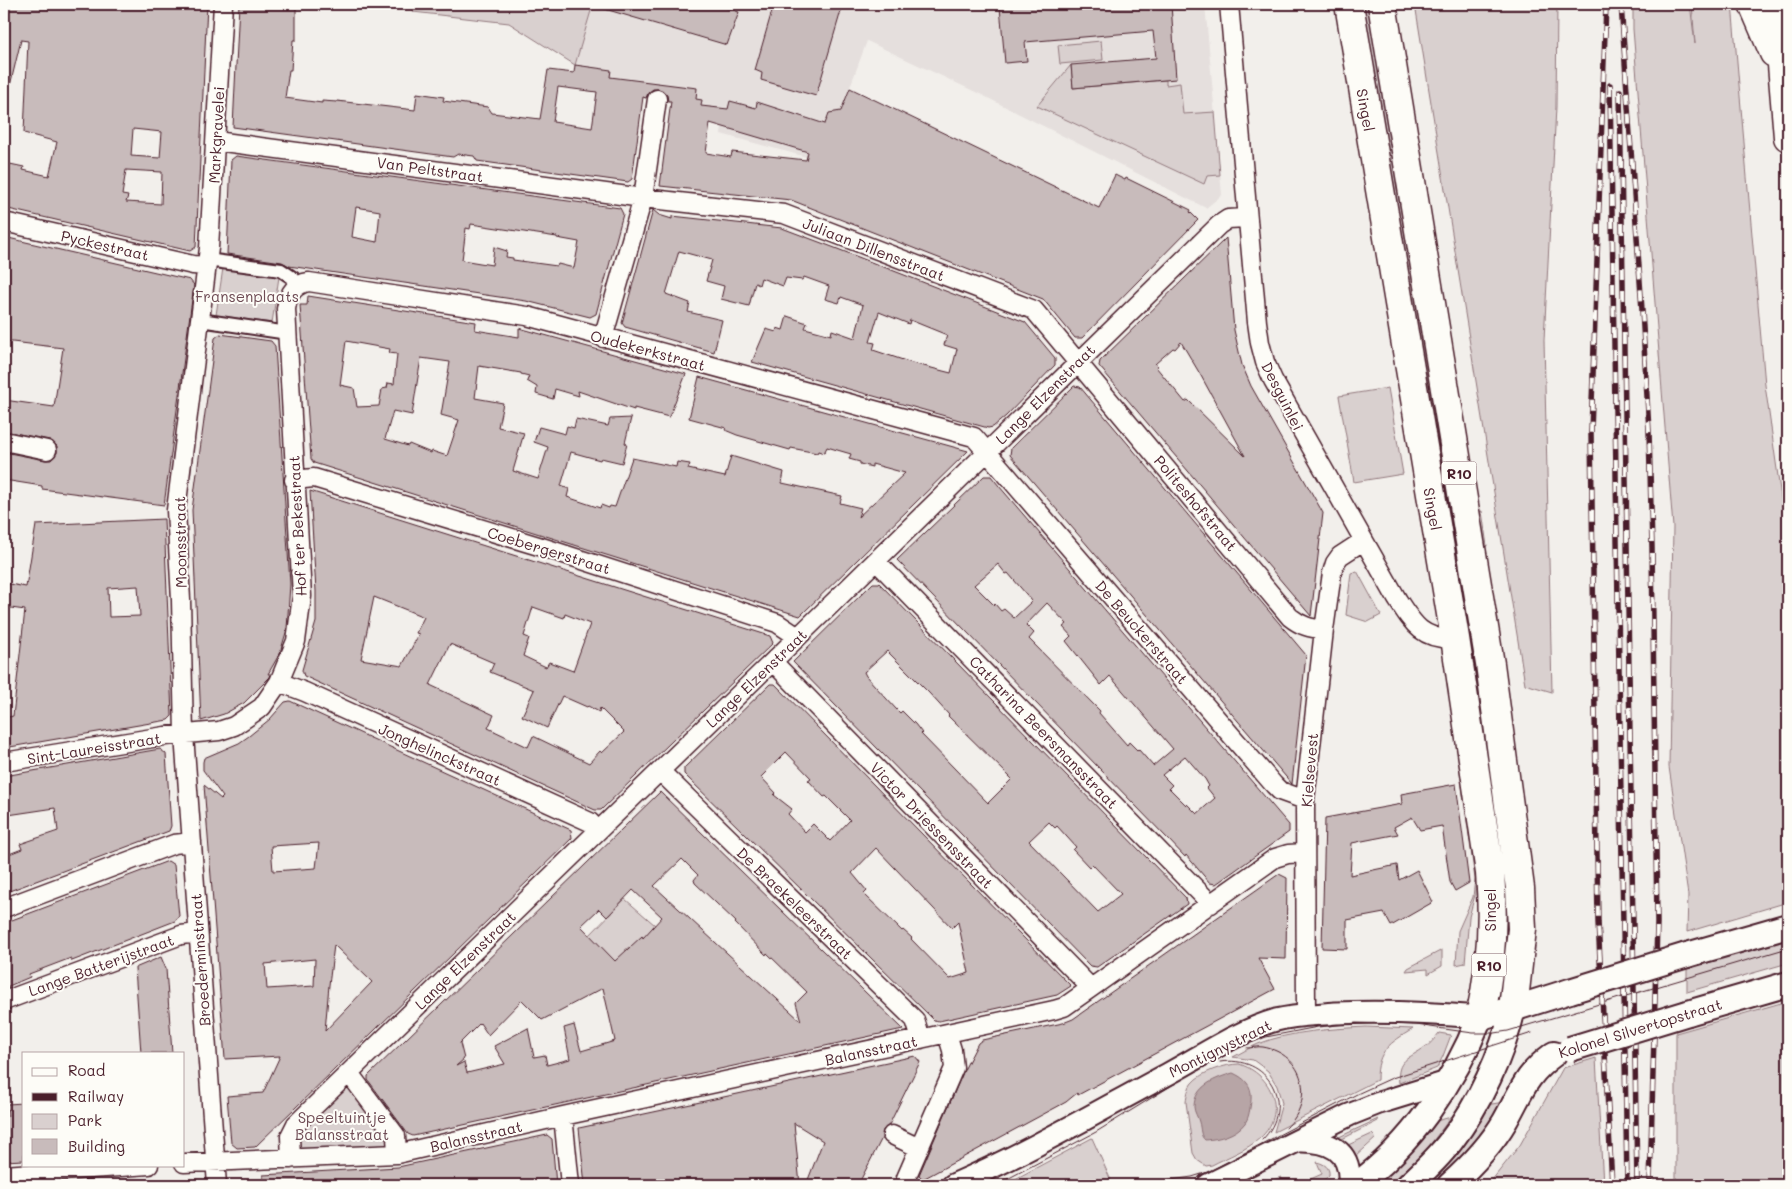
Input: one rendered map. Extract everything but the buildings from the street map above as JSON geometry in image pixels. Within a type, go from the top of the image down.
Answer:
[{"type":"main road","name":"Singel","points":[[1349,4],[1455,638],[1490,873],[1492,899],[1489,963],[1486,991],[1480,1016]]},
{"type":"main road","name":"Singel","points":[[1382,4],[1487,644],[1520,888],[1522,929],[1513,1009]]},
{"type":"main road","points":[[1753,4],[1782,72]]},
{"type":"main road","points":[[1777,4],[1788,137]]},
{"type":"main road","points":[[1513,1009],[1570,990],[1788,926]]},
{"type":"main road","name":"Kolonel Silvertopstraat","points":[[1447,1082],[1562,1051],[1788,984]]},
{"type":"main road","name":"Montignystraat","points":[[1480,1016],[1513,1009]]},
{"type":"main road","name":"R10","points":[[1409,1185],[1451,1141],[1478,1096],[1492,1070],[1508,1031],[1513,1009]]},
{"type":"main road","name":"R10","points":[[1356,1185],[1390,1157],[1408,1138],[1447,1082],[1480,1016]]},
{"type":"main road","points":[[1450,1185],[1489,1144],[1505,1121],[1518,1093],[1531,1074],[1540,1064],[1562,1051]]},
{"type":"street","name":"Markgravelei","points":[[207,263],[223,4]]},
{"type":"street","name":"Desguinlei","points":[[1229,4],[1257,322],[1265,362],[1281,398],[1410,619],[1419,628],[1437,638],[1455,638]]},
{"type":"street","points":[[603,338],[643,198],[657,99]]},
{"type":"street","name":"Van Peltstraat","points":[[216,141],[643,198]]},
{"type":"street","name":"Juliaan Dillensstraat","points":[[643,198],[784,214],[1034,310],[1078,361]]},
{"type":"street","name":"Lange Elzenstraat","points":[[291,1159],[290,1136],[296,1124],[798,638],[1218,224],[1228,219],[1247,218]]},
{"type":"street","name":"Pyckestraat","points":[[4,222],[193,265],[207,263]]},
{"type":"street","points":[[288,333],[200,320],[207,263],[281,270],[293,278],[298,286]]},
{"type":"street","name":"Oudekerkstraat","points":[[298,286],[303,283],[314,283],[526,316],[974,437],[988,452]]},
{"type":"street","name":"Hof ter Bekestraat","points":[[184,735],[219,731],[234,726],[262,707],[279,682],[296,641],[302,596],[294,480],[287,304],[291,293],[298,286]]},
{"type":"street","name":"Moonsstraat","points":[[184,735],[176,510],[200,320]]},
{"type":"street","name":"Politeshofstraat","points":[[1078,361],[1290,617],[1298,624],[1308,628],[1324,630]]},
{"type":"street","points":[[4,442],[47,450]]},
{"type":"street","name":"De Beuckerstraat","points":[[988,452],[1274,785],[1280,791],[1305,800]]},
{"type":"street","name":"Coebergerstraat","points":[[294,480],[314,478],[545,548],[777,623],[798,638]]},
{"type":"street","name":"Kielsevest","points":[[1306,1015],[1305,800],[1324,630],[1335,563],[1340,556],[1363,541]]},
{"type":"street","name":"Catharina Beersmansstraat","points":[[876,561],[1211,904]]},
{"type":"street","name":"Victor Driessensstraat","points":[[773,662],[1092,988]]},
{"type":"street","name":"Jonghelinckstraat","points":[[279,682],[305,692],[590,822],[598,831]]},
{"type":"street","name":"Sint-Laureisstraat","points":[[4,762],[165,736],[184,735]]},
{"type":"street","name":"Broederminstraat","points":[[184,735],[216,1185]]},
{"type":"street","name":"De Braekeleerstraat","points":[[660,771],[915,1020],[921,1040]]},
{"type":"street","points":[[4,908],[174,844],[192,842]]},
{"type":"street","name":"Balansstraat","points":[[185,1163],[397,1154],[563,1116],[1054,1010],[1064,1007],[1092,988],[1276,858],[1288,854],[1305,853]]},
{"type":"street","name":"Lange Batterijstraat","points":[[4,1001],[181,935],[198,932]]},
{"type":"street","name":"Montignystraat","points":[[953,1185],[1003,1162],[1084,1120],[1240,1035],[1277,1020],[1306,1015],[1404,1012],[1480,1016]]},
{"type":"street","points":[[906,1178],[954,1068],[952,1050],[947,1034]]},
{"type":"street","points":[[348,1073],[396,1136],[397,1154]]},
{"type":"street","points":[[1208,1185],[1349,1115],[1379,1103],[1447,1082]]},
{"type":"street","points":[[563,1116],[570,1185]]},
{"type":"street","points":[[892,1134],[919,1148]]},
{"type":"street","points":[[1298,1141],[1314,1141],[1336,1149],[1347,1163],[1349,1172],[1348,1185]]},
{"type":"street","points":[[4,1175],[134,1166]]},
{"type":"shaded area","points":[[593,4],[1205,4],[1222,195],[1206,208],[982,95],[867,41],[824,157],[814,159],[721,134],[724,110],[571,89],[575,65]]},
{"type":"shaded area","points":[[1233,1073],[1244,1079],[1251,1092],[1248,1118],[1237,1131],[1205,1140],[1201,1134],[1194,1109],[1195,1100],[1202,1088],[1207,1084]]},
{"type":"green space","points":[[413,4],[593,4],[575,65],[509,23],[413,12]]},
{"type":"green space","points":[[1359,4],[1373,4],[1480,665],[1495,806],[1491,797]]},
{"type":"green space","points":[[1415,4],[1557,4],[1556,107],[1544,340],[1552,692],[1525,684]]},
{"type":"green space","points":[[1633,4],[1690,4],[1695,44],[1692,4],[1732,4],[1765,385],[1788,547],[1788,902],[1687,932],[1688,895],[1669,767],[1673,527],[1633,29]]},
{"type":"green space","points":[[1101,41],[1103,60],[1060,64],[1058,45]]},
{"type":"green space","points":[[1071,65],[1073,88],[1166,80],[1166,85],[1180,83],[1183,114],[1215,112],[1220,175],[1207,176],[1204,184],[1037,106]]},
{"type":"green space","name":"Fransenplaats","points":[[223,268],[279,277],[272,323],[216,315]]},
{"type":"green space","points":[[1388,388],[1403,474],[1354,482],[1339,396]]},
{"type":"green space","points":[[1482,511],[1487,546],[1482,547],[1478,512]]},
{"type":"green space","points":[[1357,571],[1381,615],[1368,622],[1346,615],[1351,573]]},
{"type":"green space","points":[[1443,649],[1476,873],[1475,895],[1469,917],[1465,963],[1456,965],[1458,931],[1473,897],[1475,879]]},
{"type":"green space","points":[[625,899],[655,925],[648,941],[642,936],[640,938],[635,953],[629,947],[625,950],[628,953],[617,972],[585,940]]},
{"type":"green space","points":[[1788,939],[1788,963],[1687,992],[1687,968]]},
{"type":"green space","points":[[1442,950],[1442,966],[1428,974],[1428,969],[1406,971],[1408,968]]},
{"type":"green space","points":[[1788,1001],[1788,1185],[1676,1185],[1676,1033]]},
{"type":"green space","points":[[1366,1027],[1413,1029],[1386,1048],[1379,1061],[1377,1080],[1274,1132],[1282,1103],[1277,1086],[1268,1071],[1253,1060],[1233,1057],[1258,1044],[1284,1036],[1311,1031]]},
{"type":"green space","points":[[1439,1033],[1451,1035],[1437,1068],[1399,1083],[1400,1069],[1405,1060],[1433,1041]]},
{"type":"green space","points":[[1596,1058],[1603,1185],[1488,1185],[1520,1145],[1563,1068]]},
{"type":"green space","points":[[1239,1064],[1251,1069],[1268,1085],[1274,1106],[1273,1117],[1268,1128],[1255,1142],[1237,1153],[1206,1166],[1197,1160],[1193,1153],[1186,1102],[1189,1089],[1196,1079],[1207,1072]]},
{"type":"green space","name":"Speeltuintje Balansstraat","points":[[346,1084],[387,1138],[387,1147],[301,1152],[298,1145],[299,1131]]},
{"type":"green space","points":[[1504,1102],[1480,1136],[1455,1166],[1435,1185],[1428,1185],[1469,1137],[1486,1105]]},
{"type":"green space","points":[[1451,1117],[1424,1153],[1394,1180],[1388,1185],[1371,1185],[1429,1123]]},
{"type":"green space","points":[[1378,1119],[1378,1121],[1340,1140],[1337,1138]]},
{"type":"green space","points":[[1372,1134],[1376,1138],[1355,1157],[1346,1146]]},
{"type":"green space","points":[[1092,1138],[1113,1185],[1004,1185],[1090,1139]]},
{"type":"green space","points":[[1317,1162],[1326,1166],[1329,1170],[1329,1175],[1319,1183],[1297,1185],[1322,1174]]},
{"type":"green space","points":[[1281,1177],[1285,1185],[1260,1185]]},
{"type":"tram line","points":[[996,1185],[1096,1132],[1179,1081],[1239,1048],[1266,1037],[1318,1027],[1356,1023],[1416,1025],[1473,1033],[1508,1031],[1788,948]]},
{"type":"tram line","points":[[1136,1185],[1192,1177],[1208,1172],[1357,1094],[1392,1078],[1532,1033]]},
{"type":"tram line","points":[[1247,1048],[1261,1047],[1277,1051],[1296,1068],[1303,1092],[1301,1105],[1295,1117],[1286,1128]]},
{"type":"tram line","points":[[1220,1062],[1237,1062],[1252,1066],[1264,1074],[1272,1085],[1277,1098],[1277,1112],[1272,1126],[1262,1140]]},
{"type":"railway","points":[[1606,4],[1591,432],[1598,922],[1612,1185]]},
{"type":"railway","points":[[1621,4],[1649,431],[1652,547],[1657,923],[1650,1185]]},
{"type":"railway","points":[[1610,85],[1627,1185]]},
{"type":"railway","points":[[1620,91],[1637,1185]]}]
